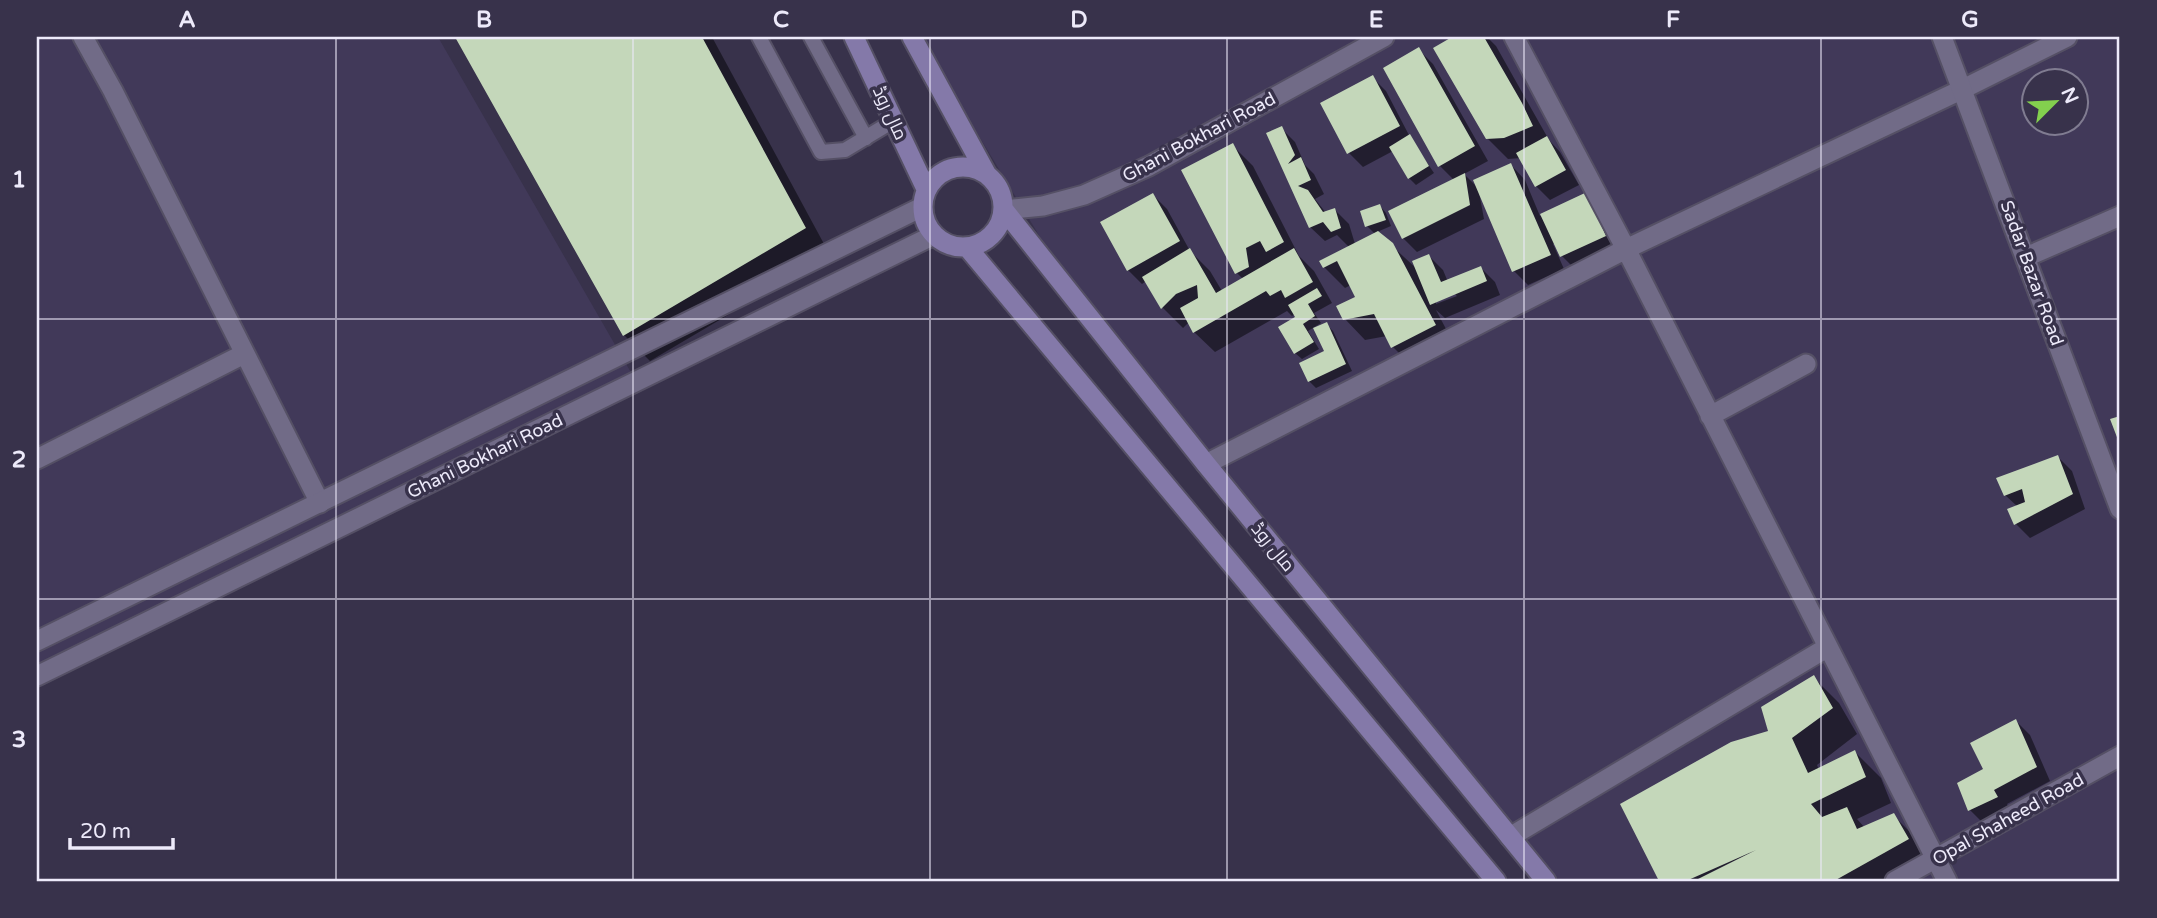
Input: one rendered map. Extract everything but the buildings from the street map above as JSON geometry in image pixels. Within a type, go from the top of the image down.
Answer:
[{"type":"main road","name":"مال روڈ","points":[[854,37],[895,120],[924,198]]},
{"type":"main road","points":[[912,37],[986,173],[1003,195],[1001,223],[992,235],[981,243],[955,247],[934,235],[927,226],[924,198],[946,169],[973,167],[986,173]]},
{"type":"main road","name":"مال روڈ","points":[[1004,210],[1206,464],[1546,881]]},
{"type":"main road","points":[[967,247],[1496,881]]},
{"type":"street","points":[[83,37],[113,91],[320,503]]},
{"type":"street","name":"Ghani Bokhari Road","points":[[1004,210],[1043,206],[1084,195],[1149,166],[1384,37]]},
{"type":"street","points":[[1514,37],[1626,249],[1947,881]]},
{"type":"street","name":"Sadar Bazar Road","points":[[1942,37],[2115,480],[2120,509]]},
{"type":"street","points":[[1206,464],[1626,249],[2067,37]]},
{"type":"street","name":"Ghani Bokhari Road","points":[[37,641],[320,503],[924,198]]},
{"type":"street","points":[[2026,257],[2120,216]]},
{"type":"street","name":"Ghani Bokhari Road","points":[[37,676],[934,235]]},
{"type":"street","points":[[37,458],[244,354]]},
{"type":"street","points":[[1710,416],[1806,364]]},
{"type":"street","points":[[1510,837],[1828,648]]},
{"type":"street","name":"Opal Shaheed Road","points":[[1895,881],[2120,756]]},
{"type":"lane","points":[[759,37],[821,152],[845,150],[895,120]]},
{"type":"lane","points":[[811,37],[866,138]]},
{"type":"shaded area","points":[[37,37],[438,37],[633,376],[37,671]]},
{"type":"shaded area","points":[[919,37],[2120,37],[2120,881],[1557,881],[1215,459],[1040,237]]}]
